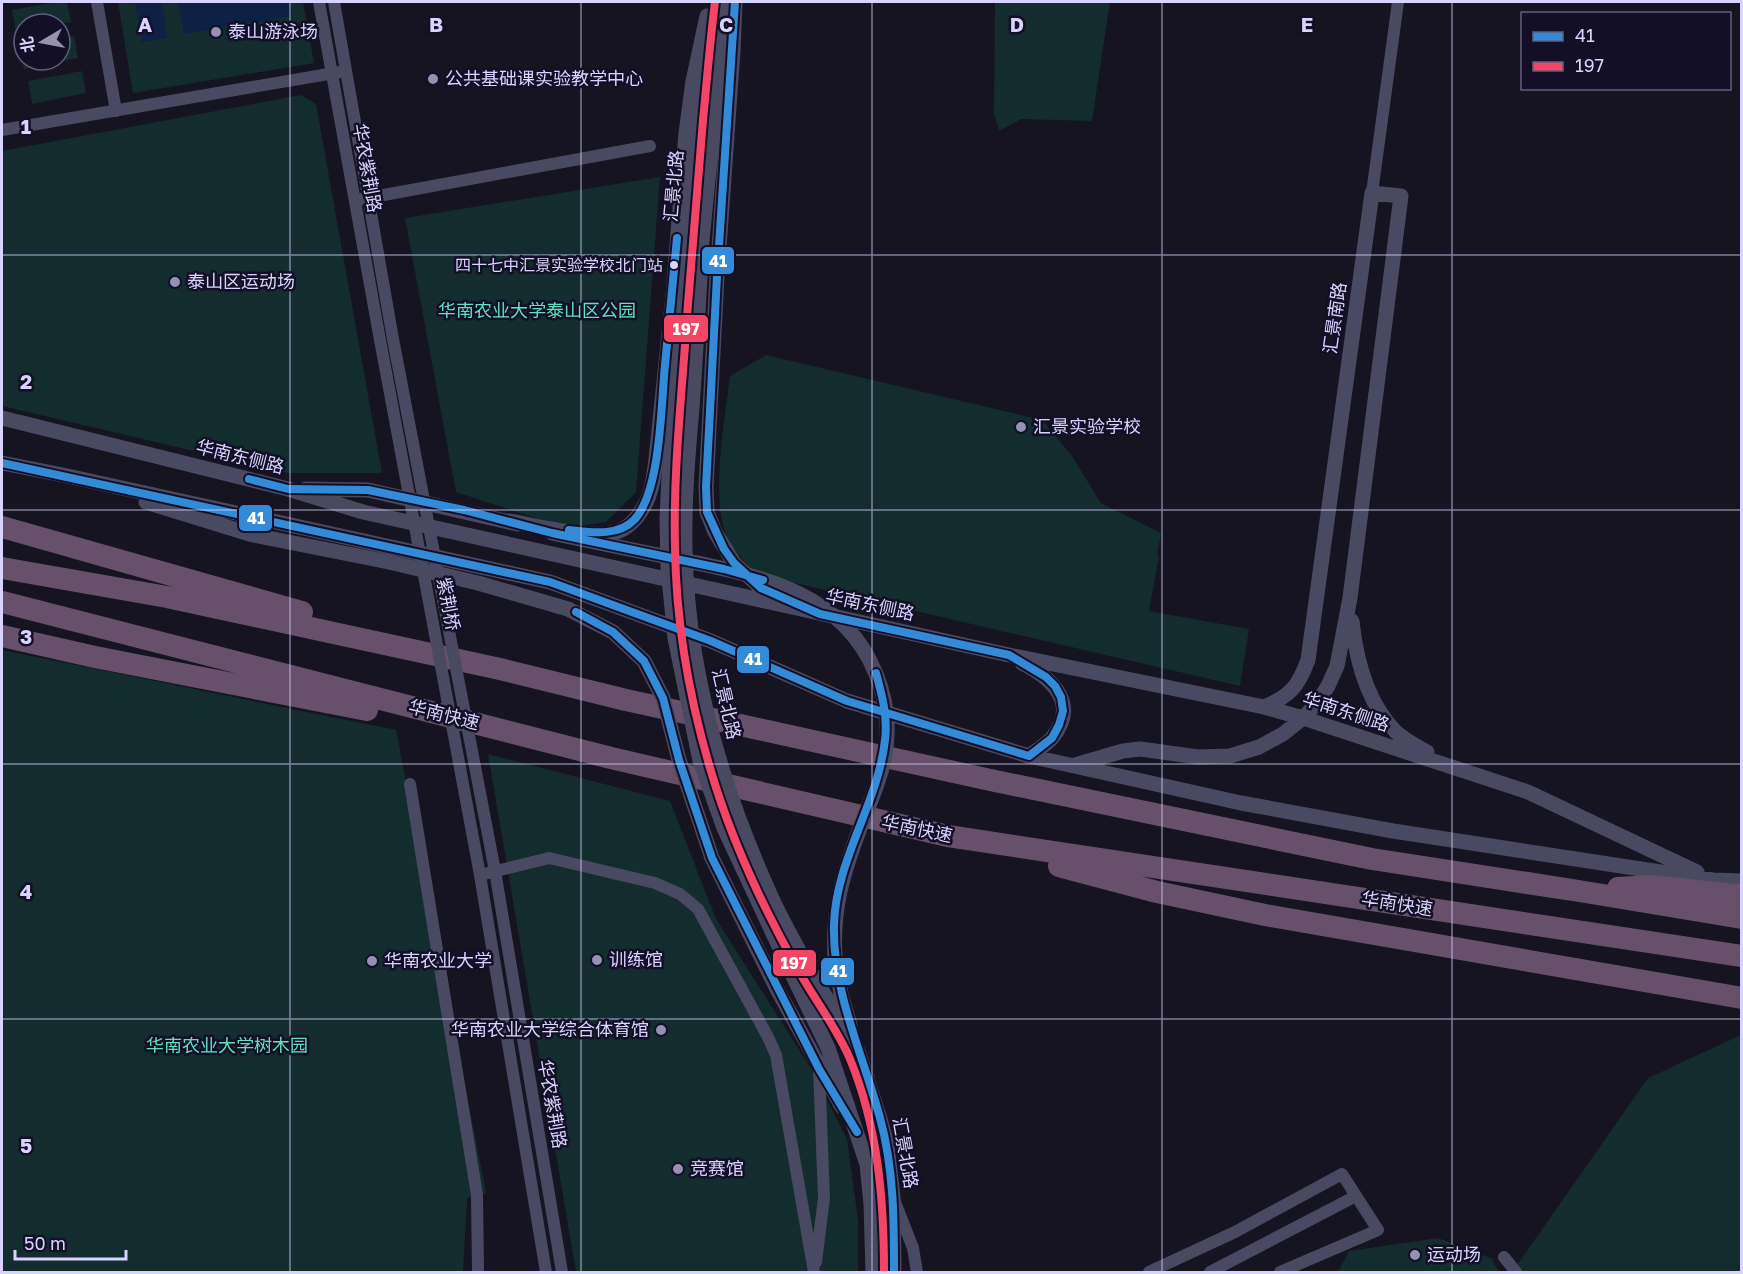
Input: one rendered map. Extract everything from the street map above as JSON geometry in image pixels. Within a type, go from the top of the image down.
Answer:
[{"type":"highway","points":[[2,527],[500,669]]},
{"type":"highway","points":[[2,568],[166,597],[500,669],[626,700],[972,776],[1361,857],[1742,918]]},
{"type":"highway","name":"华南快速","points":[[2,602],[611,758],[948,836],[1742,956]]},
{"type":"highway","points":[[2,636],[95,657],[611,758]]},
{"type":"highway","points":[[948,836],[1157,891],[1264,915],[1742,998]]},
{"type":"highway","points":[[1579,891],[1652,886],[1742,896]]},
{"type":"street","points":[[97,2],[116,111]]},
{"type":"street","name":"华农紫荆路","points":[[319,2],[332,73],[362,200],[387,339]]},
{"type":"street","name":"华农紫荆路","points":[[333,2],[346,71],[362,200]]},
{"type":"street","name":"汇景北路","points":[[726,2],[670,459],[667,519],[668,568],[675,638],[685,694],[704,772],[724,828],[828,1048],[858,1135],[867,1164],[873,1272]]},
{"type":"street","points":[[735,2],[717,276],[706,487],[707,512],[724,549],[744,574],[761,588],[820,614]]},
{"type":"street","name":"汇景南路","points":[[1264,707],[1279,701],[1294,690],[1302,676],[1312,641],[1398,2]]},
{"type":"street","points":[[509,521],[595,534],[617,531],[630,525],[644,507],[652,483],[656,459],[689,105],[707,9]]},
{"type":"street","name":"汇景北路","points":[[707,9],[685,549],[698,671],[722,771],[770,896],[808,967],[858,1051],[887,1145],[893,1197],[894,1272]]},
{"type":"street","points":[[2,130],[346,71]]},
{"type":"street","points":[[362,200],[650,146]]},
{"type":"street","points":[[1075,765],[1123,751],[1140,749],[1198,757],[1230,756],[1258,747],[1283,734],[1303,718],[1317,703],[1337,666],[1350,598],[1401,196],[1372,193]]},
{"type":"street","name":"紫荆桥","points":[[387,339],[495,871]]},
{"type":"street","name":"紫荆桥","points":[[387,339],[480,875]]},
{"type":"street","name":"华南东侧路","points":[[2,418],[288,489],[363,512],[1009,655],[1264,707],[1528,792],[1713,880]]},
{"type":"street","name":"华南东侧路","points":[[2,463],[550,582],[711,641],[847,701],[1029,756],[1240,803],[1393,831],[1713,880],[1742,881]]},
{"type":"street","points":[[63,475],[253,535],[389,562],[478,583],[568,609],[613,632],[644,661],[663,698],[679,760],[712,858],[819,1069],[858,1135]]},
{"type":"street","points":[[288,489],[368,490],[509,521],[552,533],[724,569],[778,584],[819,604],[836,616],[861,644],[870,660],[882,693],[887,730],[883,763],[877,784],[838,894],[834,934],[841,994],[858,1051]]},
{"type":"street","points":[[1350,598],[1356,651],[1361,671],[1382,713],[1395,731],[1410,743],[1459,769]]},
{"type":"street","points":[[1009,655],[1046,677],[1062,697],[1063,711],[1052,738],[1029,756]]},
{"type":"street","points":[[410,784],[477,1195],[478,1272]]},
{"type":"street","points":[[480,875],[549,858],[655,883],[680,894],[698,909],[776,1055],[815,1272]]},
{"type":"street","name":"华农紫荆路","points":[[495,871],[562,1272]]},
{"type":"street","name":"华农紫荆路","points":[[480,875],[546,1272]]},
{"type":"street","points":[[815,1272],[824,1198],[819,1069]]},
{"type":"street","points":[[1149,1272],[1217,1241],[1342,1174],[1377,1230],[1280,1272]]},
{"type":"street","points":[[1210,1272],[1356,1196]]},
{"type":"street","points":[[893,1197],[913,1248],[917,1272]]},
{"type":"street","points":[[1504,1257],[1516,1272]]},
{"type":"green space","points":[[67,2],[69,12],[12,12],[12,10]]},
{"type":"green space","name":"泰山游泳场","points":[[118,2],[303,2],[314,63],[133,93]]},
{"type":"green space","points":[[995,2],[1110,2],[1092,121],[1021,119],[999,131],[994,114]]},
{"type":"green space","points":[[72,36],[74,36],[78,58],[72,59]]},
{"type":"green space","points":[[82,71],[86,93],[32,104],[28,81]]},
{"type":"green space","name":"泰山区运动场","points":[[301,95],[316,104],[382,473],[288,473],[2,406],[2,151]]},
{"type":"green space","name":"华南农业大学泰山区公园","points":[[660,177],[636,492],[606,522],[566,528],[456,492],[405,218]]},
{"type":"green space","points":[[766,355],[1042,420],[1072,456],[1101,503],[1161,533],[1149,611],[1249,629],[1240,686],[756,574],[736,552],[727,537],[722,521],[720,458],[730,376]]},
{"type":"green space","name":"华南农业大学树木园","points":[[2,650],[396,730],[486,1193],[467,1198],[463,1272],[2,1272]]},
{"type":"green space","name":"华南农业大学综合体育馆","points":[[488,754],[670,801],[716,919],[812,1070],[847,1139],[858,1220],[858,1272],[576,1272]]},
{"type":"green space","points":[[1741,1035],[1741,1272],[1523,1272],[1517,1265],[1648,1078]]},
{"type":"green space","name":"运动场","points":[[1438,1238],[1491,1258],[1499,1272],[1338,1272],[1349,1251]]},
{"type":"water","points":[[135,2],[162,2],[167,38],[142,42]]},
{"type":"water","points":[[178,2],[290,2],[292,16],[184,34]]},
{"type":"transit line","name":"197","points":[[715,2],[703,120],[677,461],[675,547],[681,631],[690,687],[703,741],[718,795],[738,847],[786,948],[845,1048],[859,1085],[878,1164],[883,1217],[884,1272]]},
{"type":"transit line","name":"41","points":[[2,463],[550,582],[711,641],[847,701],[1029,756],[1052,738],[1063,711],[1061,697],[1046,677],[1009,655],[820,614],[761,588],[734,563],[724,549],[707,512],[706,487],[717,276],[735,2]]},
{"type":"transit line","name":"41","points":[[569,530],[603,532],[620,529],[634,520],[643,507],[650,489],[661,424],[677,238]]},
{"type":"transit line","name":"41","points":[[249,479],[288,489],[368,490],[464,510],[552,533],[724,569],[763,580]]},
{"type":"transit line","name":"41","points":[[576,612],[613,632],[644,661],[663,698],[679,760],[712,858],[819,1069],[857,1132]]},
{"type":"transit line","name":"41","points":[[876,673],[885,714],[886,731],[881,764],[842,877],[836,900],[834,924],[838,974],[843,998],[885,1137],[892,1195],[894,1272]]},
{"type":"place","name":"泰山游泳场","points":[[216,32]]},
{"type":"place","name":"公共基础课实验教学中心","points":[[433,79]]},
{"type":"place","name":"四十七中汇景实验学校北门站","points":[[674,265]]},
{"type":"place","name":"泰山区运动场","points":[[175,282]]},
{"type":"place","name":"汇景实验学校","points":[[1021,427]]},
{"type":"place","name":"训练馆","points":[[597,960]]},
{"type":"place","name":"华南农业大学","points":[[372,961]]},
{"type":"place","name":"华南农业大学综合体育馆","points":[[661,1030]]},
{"type":"place","name":"竞赛馆","points":[[678,1169]]},
{"type":"place","name":"运动场","points":[[1415,1255]]}]
